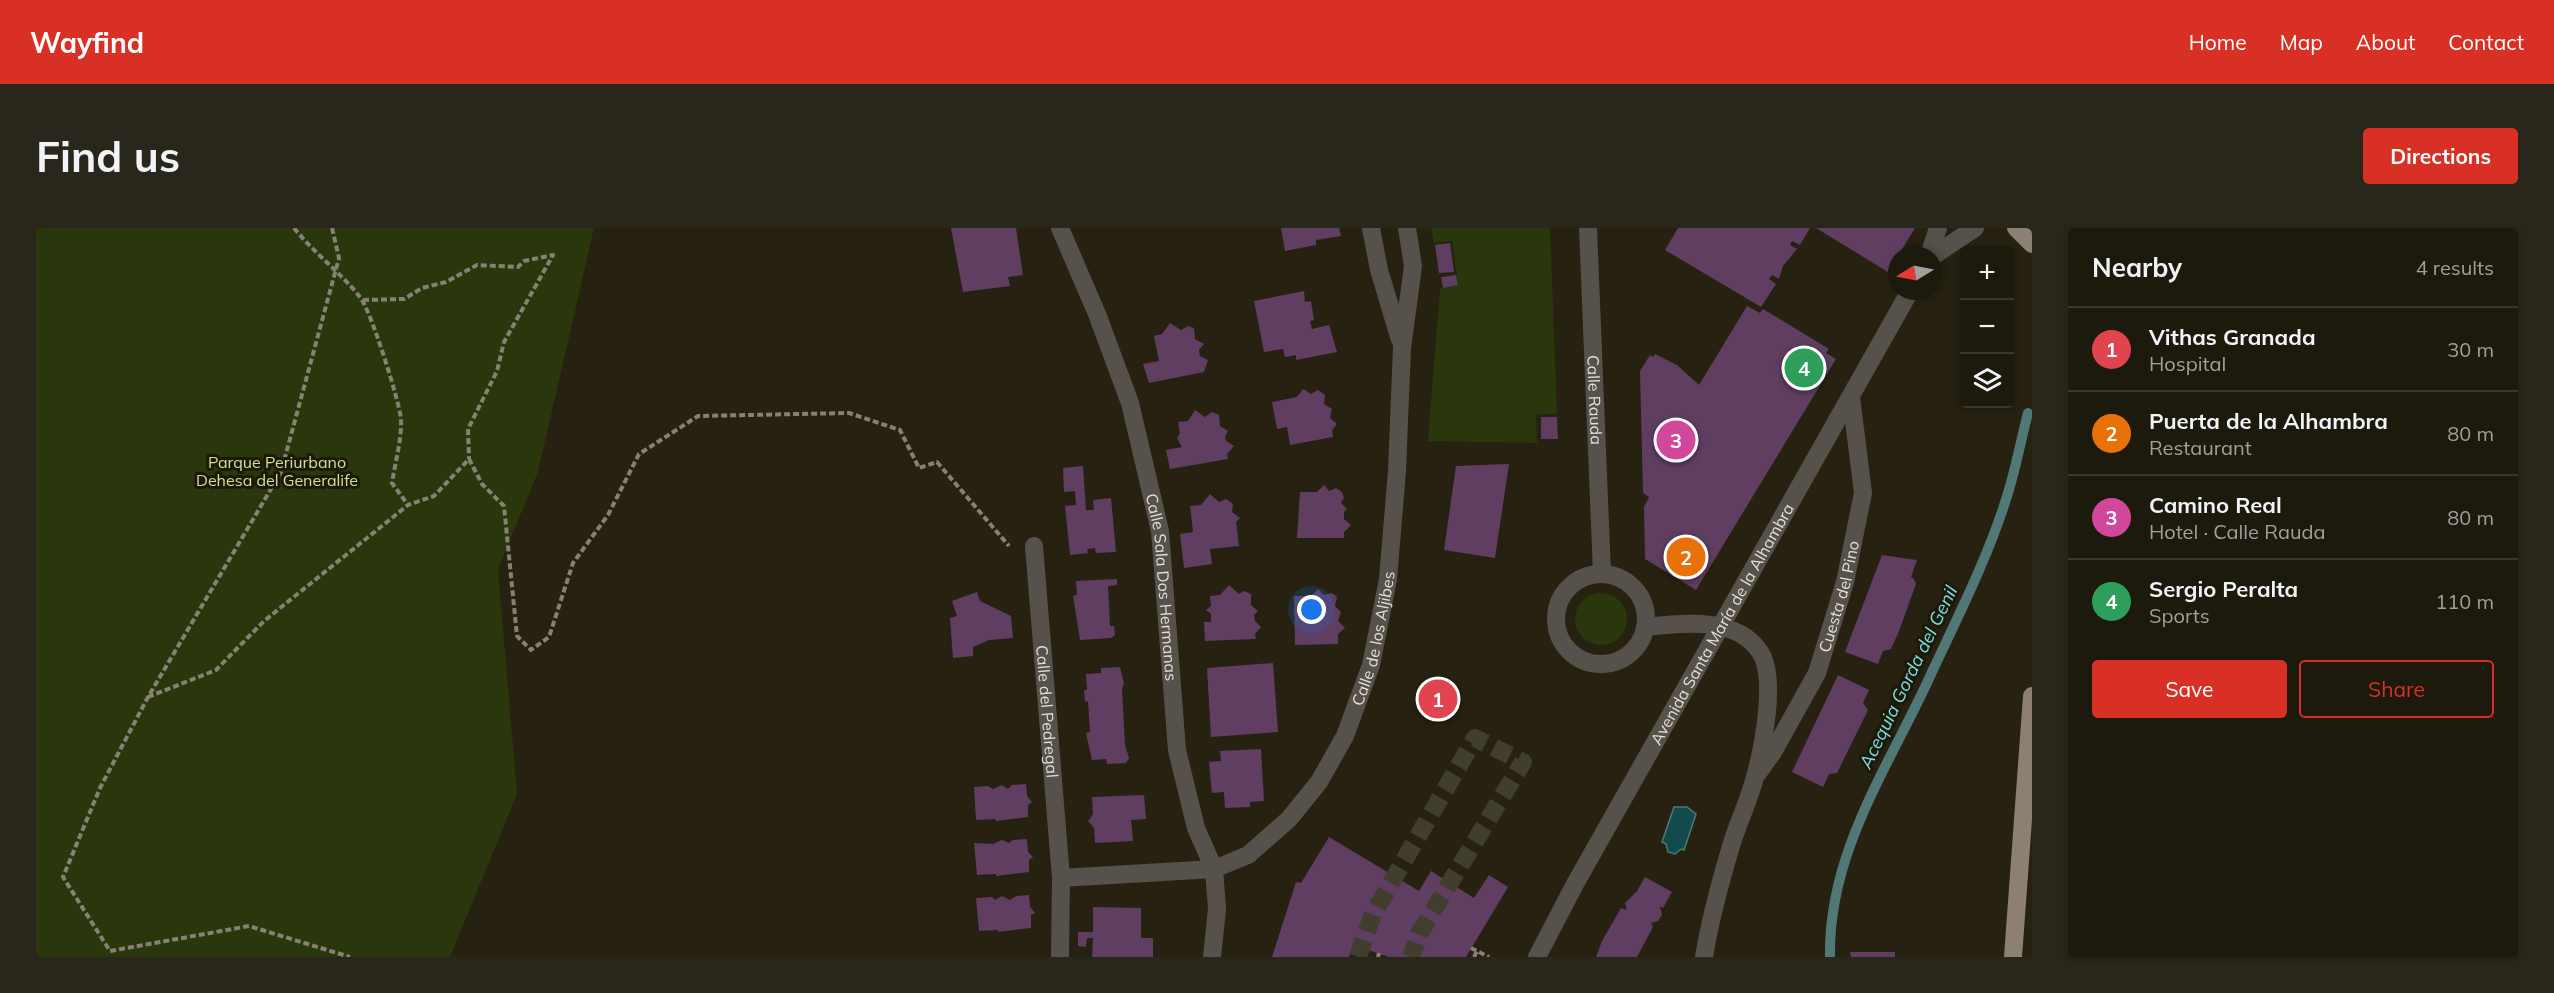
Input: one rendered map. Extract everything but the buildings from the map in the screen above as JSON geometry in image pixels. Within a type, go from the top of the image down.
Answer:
[{"type":"main road","points":[[2016,228],[2032,244]]},
{"type":"main road","points":[[2013,957],[2015,896],[2032,696]]},
{"type":"street","name":"Calle Sala Dos Hermanas","points":[[1060,228],[1097,314],[1130,403],[1160,531],[1177,750],[1196,828],[1214,869],[1217,909],[1212,957]]},
{"type":"street","name":"Calle de los Aljibes","points":[[1371,228],[1379,270],[1402,348]]},
{"type":"street","name":"Calle de los Aljibes","points":[[1214,869],[1248,855],[1289,819],[1319,782],[1345,736],[1367,675],[1388,579],[1397,471],[1402,348],[1413,266],[1407,228]]},
{"type":"street","name":"Calle Rauda","points":[[1588,228],[1602,574]]},
{"type":"street","points":[[1933,246],[1938,228]]},
{"type":"street","points":[[1942,248],[1975,228]]},
{"type":"street","name":"Avenida Santa María de la Alhambra","points":[[1537,957],[1575,884],[1720,625],[1905,300]]},
{"type":"street","name":"Cuesta del Pino","points":[[1755,777],[1773,752],[1817,673],[1845,582],[1863,493],[1851,397]]},
{"type":"street","name":"Calle del Pedregal","points":[[1034,549],[1061,878],[1060,957]]},
{"type":"street","points":[[1602,574],[1620,578],[1641,598],[1646,613],[1645,627],[1640,642],[1631,653],[1611,663],[1592,664],[1583,661],[1565,646],[1558,633],[1559,603],[1567,590],[1578,581],[1602,574]]},
{"type":"street","points":[[1645,627],[1720,625]]},
{"type":"street","name":"Cuesta del Pino","points":[[1704,957],[1711,916],[1738,823],[1755,777],[1767,699],[1768,673],[1759,650],[1720,625]]},
{"type":"street","points":[[1061,878],[1214,869]]},
{"type":"path","points":[[294,228],[315,254],[336,270],[363,300],[390,376],[401,420],[392,483],[408,505]]},
{"type":"path","points":[[332,228],[339,258],[281,472],[148,697],[100,788],[63,877],[110,951],[249,926],[350,957]]},
{"type":"path","points":[[363,300],[404,299],[422,288],[446,282],[477,265],[518,267],[524,261],[553,255],[504,342],[497,371],[468,429],[469,459],[482,484],[504,506],[517,636],[531,650],[549,637],[573,563],[608,515],[639,454],[698,416],[849,413],[900,430],[919,468],[937,462],[1016,555],[1034,549]]},
{"type":"path","points":[[148,697],[216,670],[264,621],[408,505],[434,496],[469,459]]},
{"type":"path","points":[[1471,948],[1489,957]]},
{"type":"path","points":[[1474,957],[1477,951]]},
{"type":"green space","name":"Parque Periurbano Dehesa del Generalife","points":[[36,228],[594,228],[538,472],[498,569],[517,794],[450,957],[36,957]]},
{"type":"green space","points":[[1431,228],[1550,228],[1557,413],[1536,415],[1537,443],[1428,441],[1440,288],[1458,285],[1452,241],[1434,243]]},
{"type":"green space","points":[[1596,593],[1606,593],[1615,597],[1623,605],[1627,619],[1623,633],[1615,641],[1606,645],[1596,645],[1587,641],[1579,633],[1575,624],[1575,614],[1579,605],[1587,597]]},
{"type":"water","points":[[1674,807],[1687,807],[1696,814],[1684,850],[1681,849],[1675,854],[1668,852],[1666,844],[1662,842]]},
{"type":"waterway","name":"Acequia Gorda del Genil","points":[[1830,957],[1832,920],[1838,884],[1849,849],[1877,783],[1926,685],[1981,566],[2008,493],[2028,413]]},
{"type":"tunnel","points":[[1358,957],[1373,914],[1475,738],[1523,762],[1419,934],[1411,957]]},
{"type":"place","name":"Sergio Peralta","points":[[1804,368]]},
{"type":"place","name":"Camino Real","points":[[1676,440]]},
{"type":"place","name":"Puerta de la Alhambra","points":[[1686,557]]},
{"type":"place","name":"Vithas Granada","points":[[1438,699]]}]
